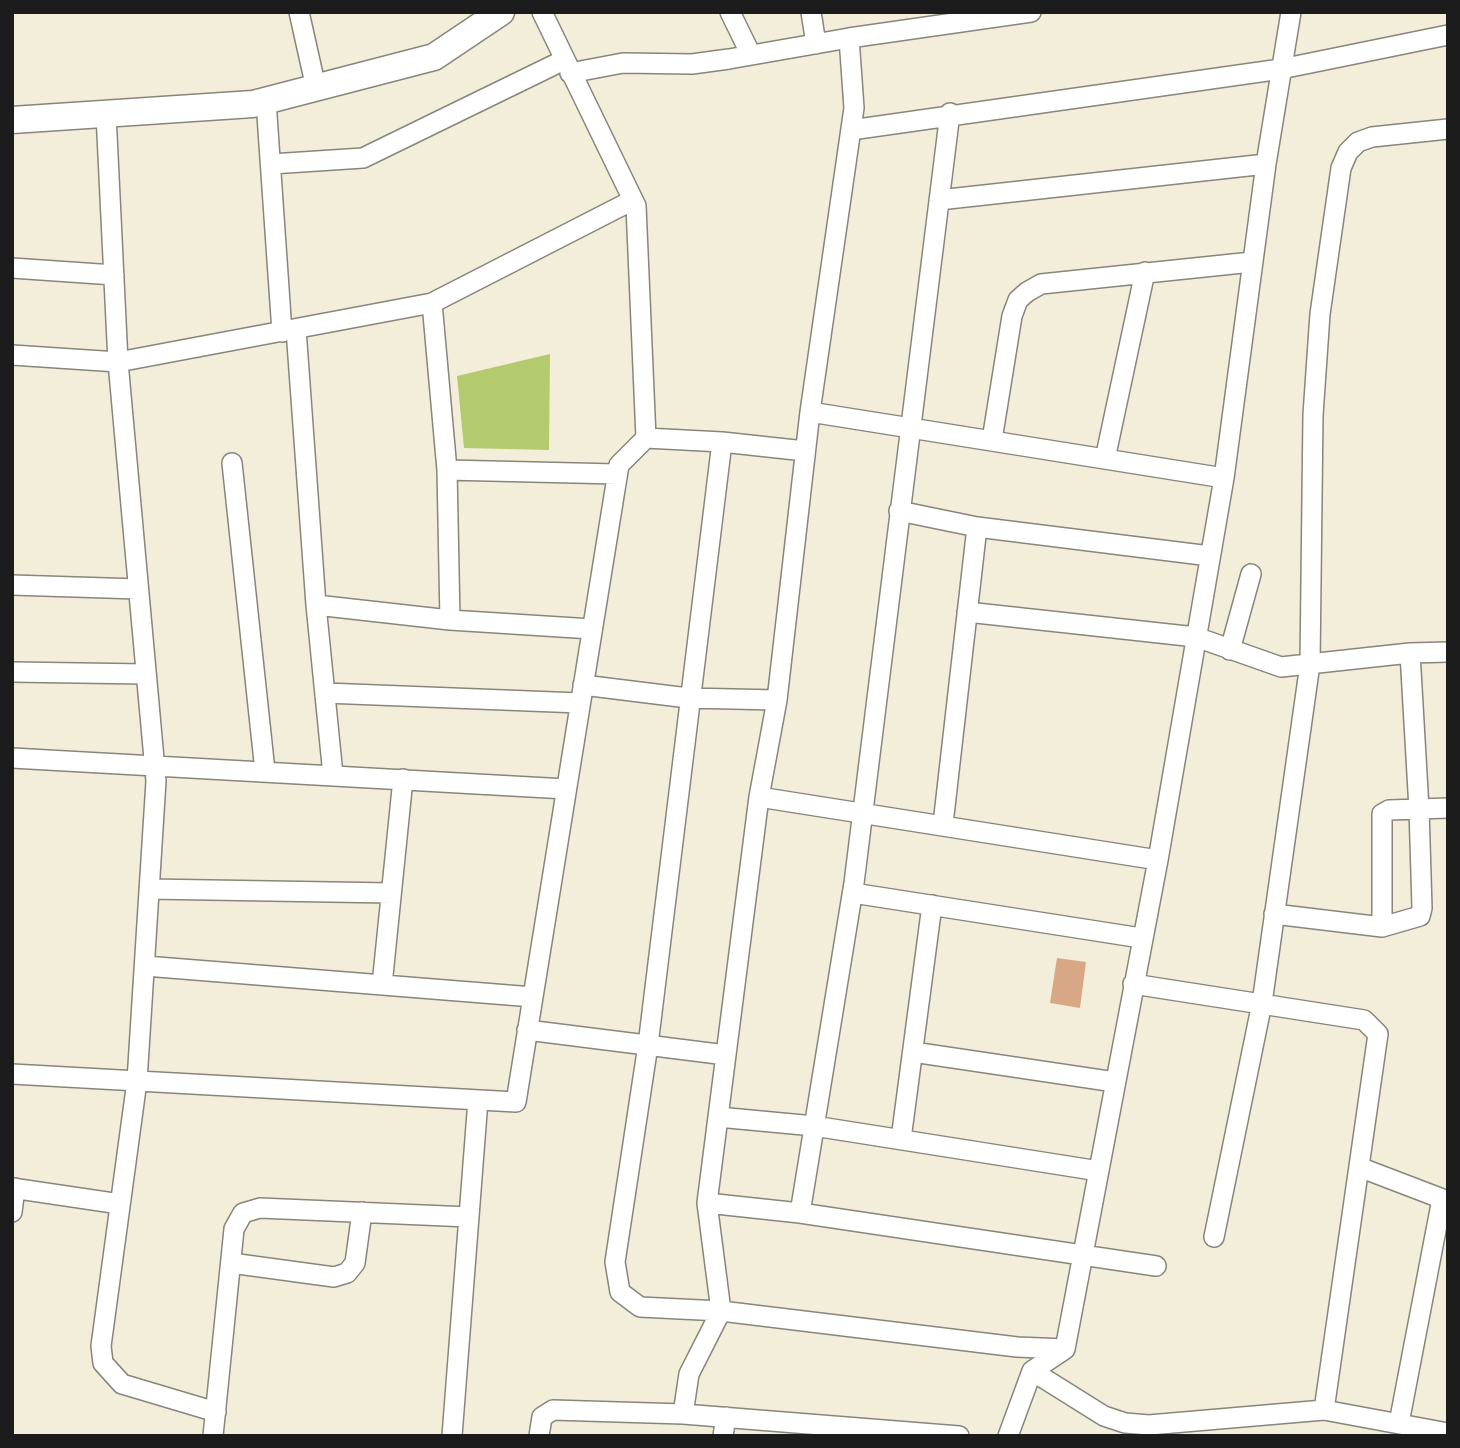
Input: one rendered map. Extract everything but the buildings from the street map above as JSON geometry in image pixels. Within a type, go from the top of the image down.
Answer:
[{"type":"main road","points":[[12,120],[267,101],[434,57],[500,12]]},
{"type":"street","points":[[299,12],[316,88]]},
{"type":"street","points":[[12,1074],[516,1102],[617,474],[619,465],[646,438],[636,206],[542,12]]},
{"type":"street","points":[[730,12],[751,55]]},
{"type":"street","points":[[811,12],[816,44]]},
{"type":"street","points":[[271,164],[363,158],[567,66],[623,62],[692,64],[1004,14],[1031,12]]},
{"type":"street","points":[[1008,1436],[1032,1371],[1065,1349],[1084,1254],[1141,938],[1158,860],[1224,478],[1266,164],[1291,12]]},
{"type":"street","points":[[851,130],[950,113],[1281,69],[1448,35]]},
{"type":"street","points":[[683,1414],[689,1374],[721,1311],[707,1203],[760,797],[777,700],[810,412],[855,108],[849,38]]},
{"type":"street","points":[[267,101],[271,164],[333,775]]},
{"type":"street","points":[[800,1213],[853,893],[950,113]]},
{"type":"street","points":[[107,114],[118,362],[155,764],[137,1081],[101,1346],[103,1363],[122,1384],[216,1412]]},
{"type":"street","points":[[1214,1237],[1262,1003],[1310,664],[1313,415],[1320,314],[1341,168],[1348,152],[1358,142],[1372,136],[1448,129]]},
{"type":"street","points":[[939,200],[1266,164]]},
{"type":"street","points":[[12,355],[118,362],[432,303],[633,200]]},
{"type":"street","points":[[992,440],[1012,316],[1018,300],[1041,284],[1252,262]]},
{"type":"street","points":[[12,268],[114,275]]},
{"type":"street","points":[[1105,459],[1145,272]]},
{"type":"street","points":[[432,303],[447,470],[450,620]]},
{"type":"street","points":[[810,412],[1224,478]]},
{"type":"street","points":[[646,438],[722,442],[805,451]]},
{"type":"street","points":[[722,442],[688,698],[648,1045],[614,1262],[616,1283],[620,1292],[640,1307],[721,1311],[1017,1347],[1065,1349]]},
{"type":"street","points":[[232,463],[264,771]]},
{"type":"street","points":[[447,470],[617,474]]},
{"type":"street","points":[[899,511],[977,527],[1210,556]]},
{"type":"street","points":[[943,824],[977,527]]},
{"type":"street","points":[[1230,650],[1251,574]]},
{"type":"street","points":[[12,585],[138,589]]},
{"type":"street","points":[[316,605],[450,620],[592,629]]},
{"type":"street","points":[[967,612],[1196,637],[1281,667],[1409,653],[1448,652]]},
{"type":"street","points":[[1274,914],[1382,927],[1416,919],[1422,908],[1409,653]]},
{"type":"street","points":[[12,672],[146,674]]},
{"type":"street","points":[[325,693],[582,694],[777,700]]},
{"type":"street","points":[[12,758],[566,789]]},
{"type":"street","points":[[382,985],[402,779]]},
{"type":"street","points":[[760,797],[1158,860]]},
{"type":"street","points":[[1382,927],[1382,814],[1389,810],[1448,808]]},
{"type":"street","points":[[149,889],[391,893]]},
{"type":"street","points":[[853,893],[1141,938]]},
{"type":"street","points":[[901,1139],[932,905]]},
{"type":"street","points":[[145,965],[533,997]]},
{"type":"street","points":[[1133,984],[1364,1020],[1378,1034],[1324,1410]]},
{"type":"street","points":[[527,1030],[726,1055]]},
{"type":"street","points":[[913,1052],[1115,1082]]},
{"type":"street","points":[[452,1436],[478,1100]]},
{"type":"street","points":[[718,1117],[814,1126],[1099,1171]]},
{"type":"street","points":[[1359,1167],[1445,1200],[1399,1423]]},
{"type":"street","points":[[12,1212],[14,1188],[120,1204]]},
{"type":"street","points":[[707,1203],[800,1213],[1156,1266]]},
{"type":"street","points":[[213,1436],[234,1229],[238,1219],[250,1210],[469,1217]]},
{"type":"street","points":[[231,1263],[334,1277],[347,1273],[355,1263],[362,1212]]},
{"type":"street","points":[[1032,1371],[1104,1416],[1125,1423],[1149,1425],[1324,1410],[1448,1433]]},
{"type":"street","points":[[538,1436],[542,1417],[553,1410],[683,1414],[724,1426],[959,1436]]},
{"type":"green space","points":[[550,354],[549,450],[464,448],[457,376]]}]
